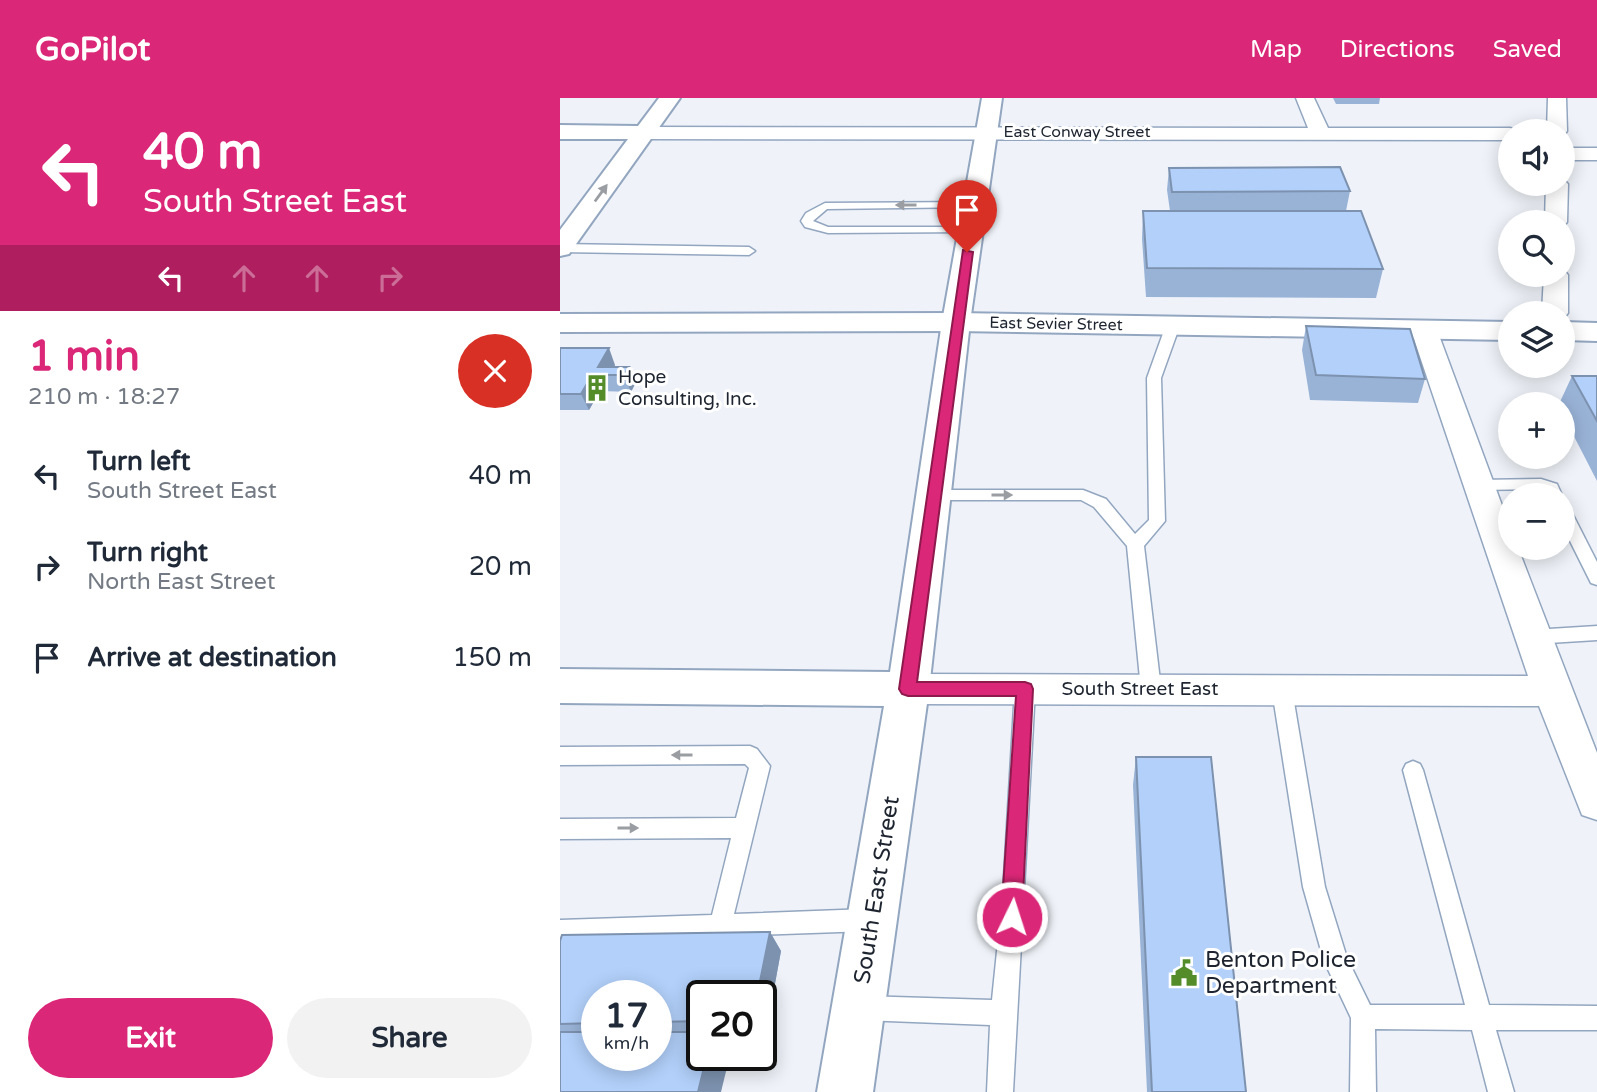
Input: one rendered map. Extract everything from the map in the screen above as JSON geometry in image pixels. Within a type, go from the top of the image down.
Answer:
[{"type":"main road","points":[[560,248],[670,98]]},
{"type":"main road","name":"South East Street","points":[[845,1092],[908,689],[956,323],[992,98]]},
{"type":"main road","points":[[560,132],[645,133]]},
{"type":"main road","name":"East Sevier Street","points":[[560,323],[956,323],[1498,331]]},
{"type":"main road","points":[[1575,331],[1597,332]]},
{"type":"main road","name":"South Street East","points":[[560,686],[908,689]]},
{"type":"street","points":[[1305,98],[1321,134]]},
{"type":"street","points":[[1557,98],[1557,119]]},
{"type":"street","name":"East Conway Street","points":[[645,133],[1498,134]]},
{"type":"street","points":[[1575,154],[1597,154]]},
{"type":"street","points":[[1423,330],[1552,691],[1597,802]]},
{"type":"street","name":"South Street East","points":[[908,689],[1552,691]]},
{"type":"lane","points":[[825,206],[973,217],[828,230],[809,225],[807,220],[810,215],[825,206]]},
{"type":"lane","points":[[560,248],[749,251]]},
{"type":"lane","points":[[1135,545],[1157,521],[1154,378],[1173,325]]},
{"type":"lane","points":[[1479,485],[1498,485]]},
{"type":"lane","points":[[933,495],[1083,495],[1100,503],[1135,545],[1151,689]]},
{"type":"lane","points":[[1575,536],[1597,579]]},
{"type":"lane","points":[[1533,636],[1597,633]]},
{"type":"lane","points":[[1000,1092],[1025,689]]},
{"type":"lane","points":[[1282,690],[1314,887],[1336,961],[1363,1017],[1363,1092]]},
{"type":"lane","points":[[560,756],[750,755],[760,766],[720,926]]},
{"type":"lane","points":[[1413,770],[1501,1092]]},
{"type":"lane","points":[[560,829],[745,828]]},
{"type":"lane","points":[[560,932],[872,920]]},
{"type":"lane","points":[[858,1008],[1003,1013]]},
{"type":"lane","points":[[1363,1017],[1597,1018]]},
{"type":"building","points":[[1340,167],[1350,191],[1172,192],[1169,168]]},
{"type":"building","points":[[1143,211],[1361,211],[1383,269],[1147,268]]},
{"type":"building","points":[[1306,326],[1410,329],[1425,379],[1316,375]]},
{"type":"building","points":[[560,348],[609,348],[598,367],[629,367],[624,375],[592,375],[581,394],[560,394]]},
{"type":"building","points":[[1575,376],[1597,376],[1597,421],[1573,378]]},
{"type":"building","points":[[1136,757],[1211,757],[1246,1092],[1152,1092]]},
{"type":"building","points":[[770,932],[760,980],[686,980],[686,1021],[672,1022],[672,980],[581,980],[581,1023],[560,1024],[562,935]]},
{"type":"building","points":[[560,1032],[581,1032],[581,1071],[672,1071],[672,1032],[686,1032],[686,1071],[703,1071],[698,1092],[560,1092]]},
{"type":"place","name":"Hope Consulting, Inc.","points":[[597,388]]},
{"type":"place","name":"Benton Police Department","points":[[1184,973]]},
{"type":"route","points":[[967,252],[908,689],[1025,689],[1012,917]]}]
